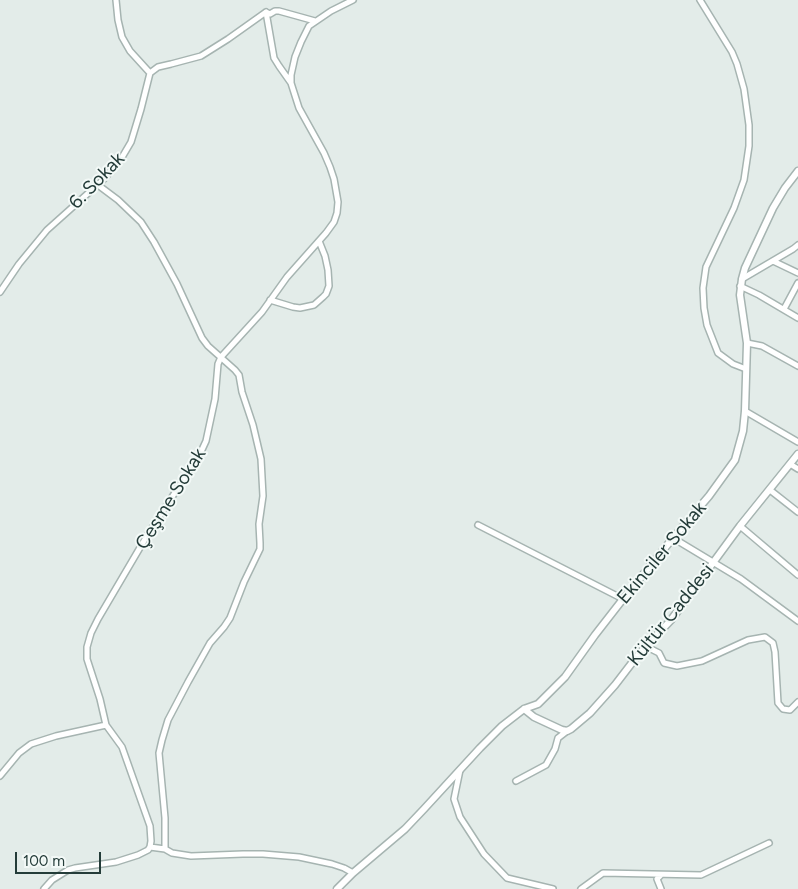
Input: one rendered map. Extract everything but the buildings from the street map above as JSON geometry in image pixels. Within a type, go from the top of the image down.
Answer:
[{"type":"street","points":[[116,0],[119,30],[125,44],[150,73],[158,67],[201,56],[266,12],[270,14],[279,11],[315,21]]},
{"type":"street","points":[[291,83],[292,67],[309,26],[331,11],[353,0]]},
{"type":"street","points":[[700,0],[732,52],[744,89],[749,125],[749,146],[744,180],[734,208],[706,267],[703,288],[704,308],[707,325],[718,353],[733,364],[746,369]]},
{"type":"street","points":[[221,357],[252,325],[292,270],[319,242],[334,222],[337,213],[338,202],[330,167],[299,108],[291,83],[274,58],[266,12]]},
{"type":"street","name":"6. Sokak","points":[[0,292],[19,264],[47,230],[98,185],[121,159],[131,142],[142,110],[150,73]]},
{"type":"street","points":[[798,171],[773,208],[744,268],[740,286],[798,318]]},
{"type":"street","points":[[98,185],[118,200],[141,222],[177,284],[202,338],[239,375],[261,459],[263,496],[259,524],[260,549],[244,582],[230,618],[210,643],[174,708],[165,729],[159,753],[165,818],[165,849]]},
{"type":"street","points":[[270,300],[286,306],[300,308],[314,305],[326,294],[328,270],[319,242]]},
{"type":"street","points":[[742,279],[798,245]]},
{"type":"street","points":[[773,261],[798,273]]},
{"type":"street","points":[[784,309],[798,283]]},
{"type":"street","name":"Ekinciler Sokak","points":[[337,889],[352,873],[405,829],[502,726],[524,709],[538,704],[565,677],[623,599],[709,496],[735,460],[741,439],[745,411],[747,343],[740,286]]},
{"type":"street","points":[[747,343],[762,346],[798,366]]},
{"type":"street","name":"Çeşme Sokak","points":[[150,847],[150,826],[122,747],[106,726],[88,659],[87,647],[91,633],[148,534],[200,454],[206,441],[215,399],[218,364],[221,357]]},
{"type":"street","points":[[745,411],[798,442]]},
{"type":"street","name":"Kültür Caddesi","points":[[567,732],[603,700],[645,646],[670,620],[740,526],[798,454]]},
{"type":"street","points":[[790,464],[798,469]]},
{"type":"street","points":[[770,490],[798,512]]},
{"type":"street","points":[[478,525],[623,599]]},
{"type":"street","points":[[740,526],[798,575]]},
{"type":"street","points":[[673,538],[741,579],[798,621]]},
{"type":"street","points":[[645,646],[659,653],[664,663],[677,666],[702,661],[748,640],[765,637],[773,643],[775,652],[778,703],[783,709],[790,710],[798,702]]},
{"type":"street","points":[[524,709],[534,717],[567,732]]},
{"type":"street","points":[[0,776],[19,753],[32,744],[56,736],[106,726]]},
{"type":"street","points":[[516,781],[546,765],[555,749],[558,738],[567,732]]},
{"type":"street","points":[[460,769],[454,799],[460,817],[484,854],[507,878],[553,889]]},
{"type":"street","points":[[581,889],[603,873],[701,875],[769,843]]},
{"type":"street","points":[[44,889],[52,880],[68,870],[116,862],[138,856],[150,847],[190,856],[243,854],[292,856],[332,864],[352,873]]},
{"type":"street","points":[[661,875],[657,880],[661,889]]}]
